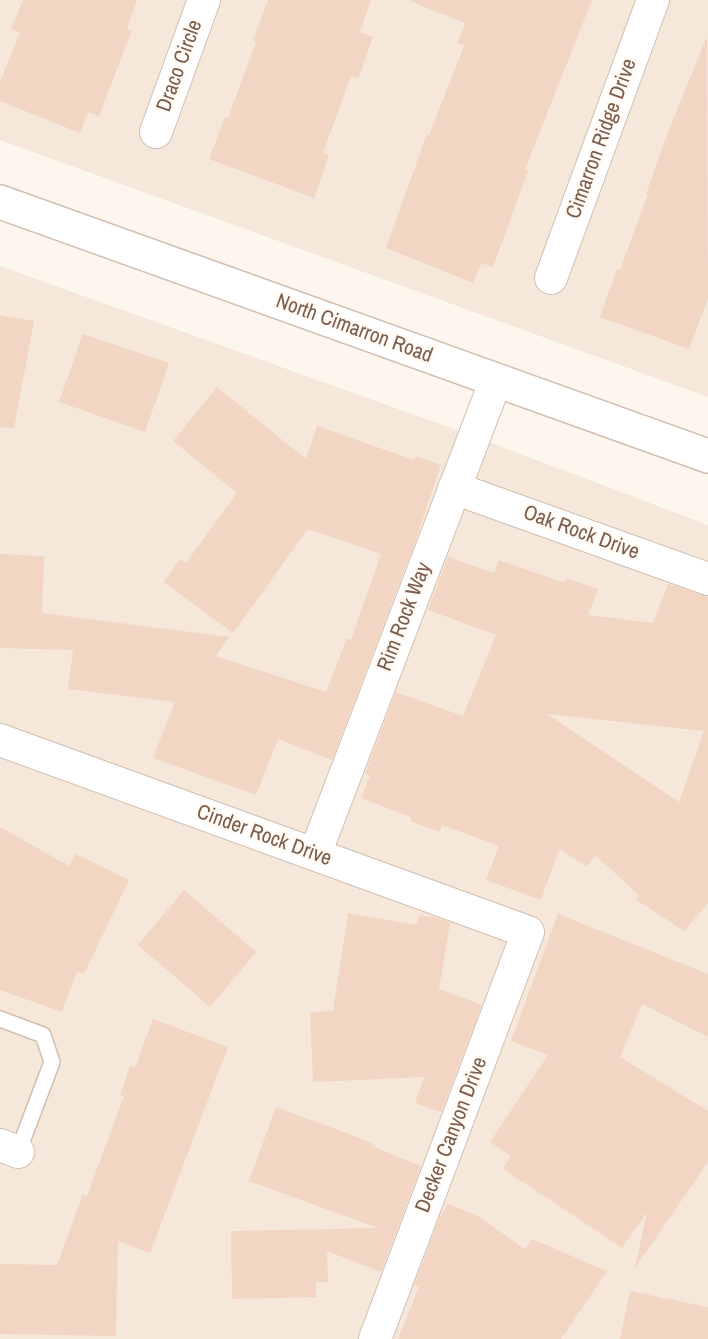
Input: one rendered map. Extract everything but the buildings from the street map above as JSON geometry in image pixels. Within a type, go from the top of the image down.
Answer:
[{"type":"street","name":"Draco Circle","points":[[156,132],[204,0]]},
{"type":"street","name":"Cimarron Ridge Drive","points":[[551,278],[653,0]]},
{"type":"street","name":"North Cimarron Road","points":[[0,202],[708,456]]},
{"type":"street","name":"Rim Rock Way","points":[[315,854],[496,380]]},
{"type":"street","name":"Oak Rock Drive","points":[[454,488],[708,579]]},
{"type":"street","name":"Cinder Rock Drive","points":[[0,740],[528,932]]},
{"type":"street","name":"Decker Canyon Drive","points":[[375,1339],[528,932]]},
{"type":"lane","points":[[0,1019],[43,1035],[52,1062],[9,1148]]},
{"type":"shaded area","points":[[0,0],[708,0],[708,397],[0,140]]},
{"type":"shaded area","points":[[0,266],[465,433],[708,525],[708,1339],[0,1339]]}]
